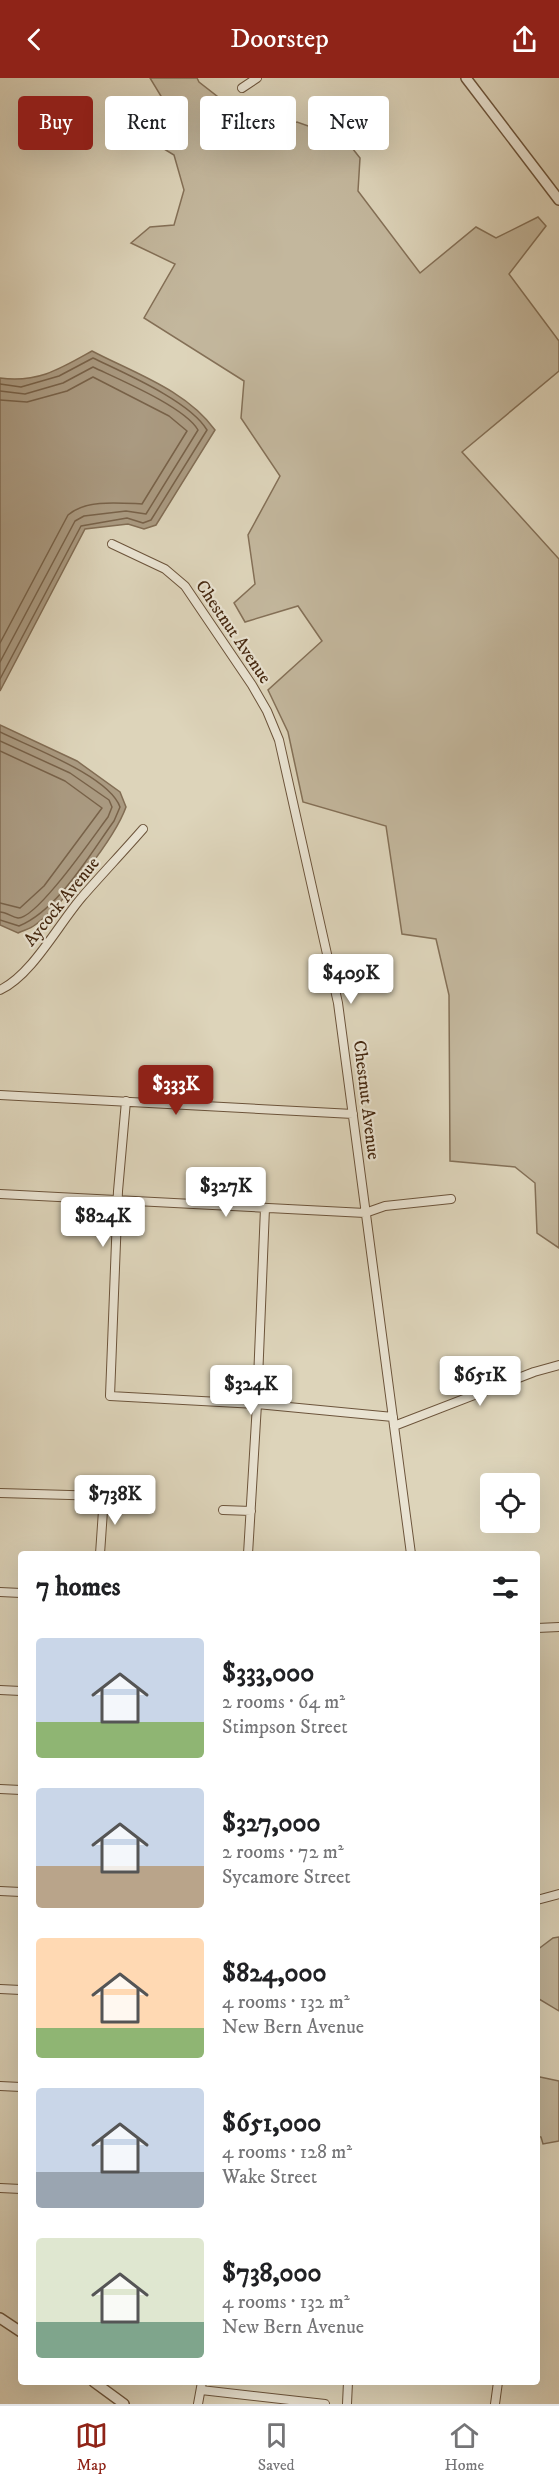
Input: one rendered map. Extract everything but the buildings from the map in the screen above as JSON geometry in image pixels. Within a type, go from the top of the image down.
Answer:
[{"type":"street","points":[[242,88],[257,78]]},
{"type":"street","points":[[466,78],[559,200]]},
{"type":"street","name":"Chestnut Avenue","points":[[112,544],[150,560],[173,574],[185,586],[252,685],[276,730],[338,1003],[411,1551]]},
{"type":"street","name":"Aycock Avenue","points":[[0,990],[16,980],[28,968],[82,897],[143,828]]},
{"type":"street","points":[[0,1095],[353,1114]]},
{"type":"street","points":[[126,1101],[117,1200],[110,1395],[257,1404],[393,1422],[559,1365]]},
{"type":"street","points":[[0,1194],[365,1213],[385,1206],[451,1199]]},
{"type":"street","points":[[248,1551],[265,1208]]},
{"type":"street","points":[[0,1493],[104,1496],[100,1551]]},
{"type":"street","points":[[223,1510],[252,1511]]},
{"type":"street","points":[[0,1592],[18,1593]]},
{"type":"street","points":[[540,1628],[559,1627]]},
{"type":"street","points":[[0,1690],[18,1691]]},
{"type":"street","points":[[0,1789],[18,1790]]},
{"type":"street","points":[[0,1891],[18,1892]]},
{"type":"street","points":[[540,1899],[559,1894]]},
{"type":"street","points":[[0,1989],[18,1990]]},
{"type":"street","points":[[0,2086],[18,2087]]},
{"type":"street","points":[[0,2188],[18,2189]]},
{"type":"street","points":[[0,2318],[18,2330]]},
{"type":"street","points":[[98,2385],[124,2404]]},
{"type":"street","points":[[346,2404],[348,2385]]},
{"type":"street","points":[[495,2404],[498,2385]]},
{"type":"street","points":[[198,2404],[202,2386],[325,2404]]},
{"type":"shaded area","points":[[150,78],[197,78],[217,96],[200,96],[200,150],[296,150],[297,122],[308,126],[308,150],[354,150],[360,158],[358,191],[420,273],[476,227],[496,238],[538,217],[546,226],[509,274],[559,341],[559,371],[462,452],[559,559],[559,1248],[537,1233],[535,1183],[515,1167],[450,1161],[449,995],[436,939],[402,934],[386,826],[303,802],[288,732],[268,690],[322,641],[298,606],[245,622],[234,603],[255,584],[248,535],[280,476],[241,418],[244,381],[144,318],[175,264],[131,243],[150,227],[174,225],[184,190],[174,155],[166,150],[188,150],[188,96],[161,96]]},
{"type":"shaded area","points":[[559,1937],[559,2011],[540,2000],[540,1948],[553,1938]]},
{"type":"shaded area","points":[[540,2077],[559,2081],[559,2141],[543,2144]]},
{"type":"water","points":[[92,351],[174,393],[203,416],[215,430],[156,525],[144,529],[128,524],[85,529],[0,691],[0,378],[26,378],[48,373]]},
{"type":"water","points":[[0,725],[77,761],[120,792],[126,807],[111,836],[73,887],[46,916],[33,926],[18,933],[0,925]]}]
